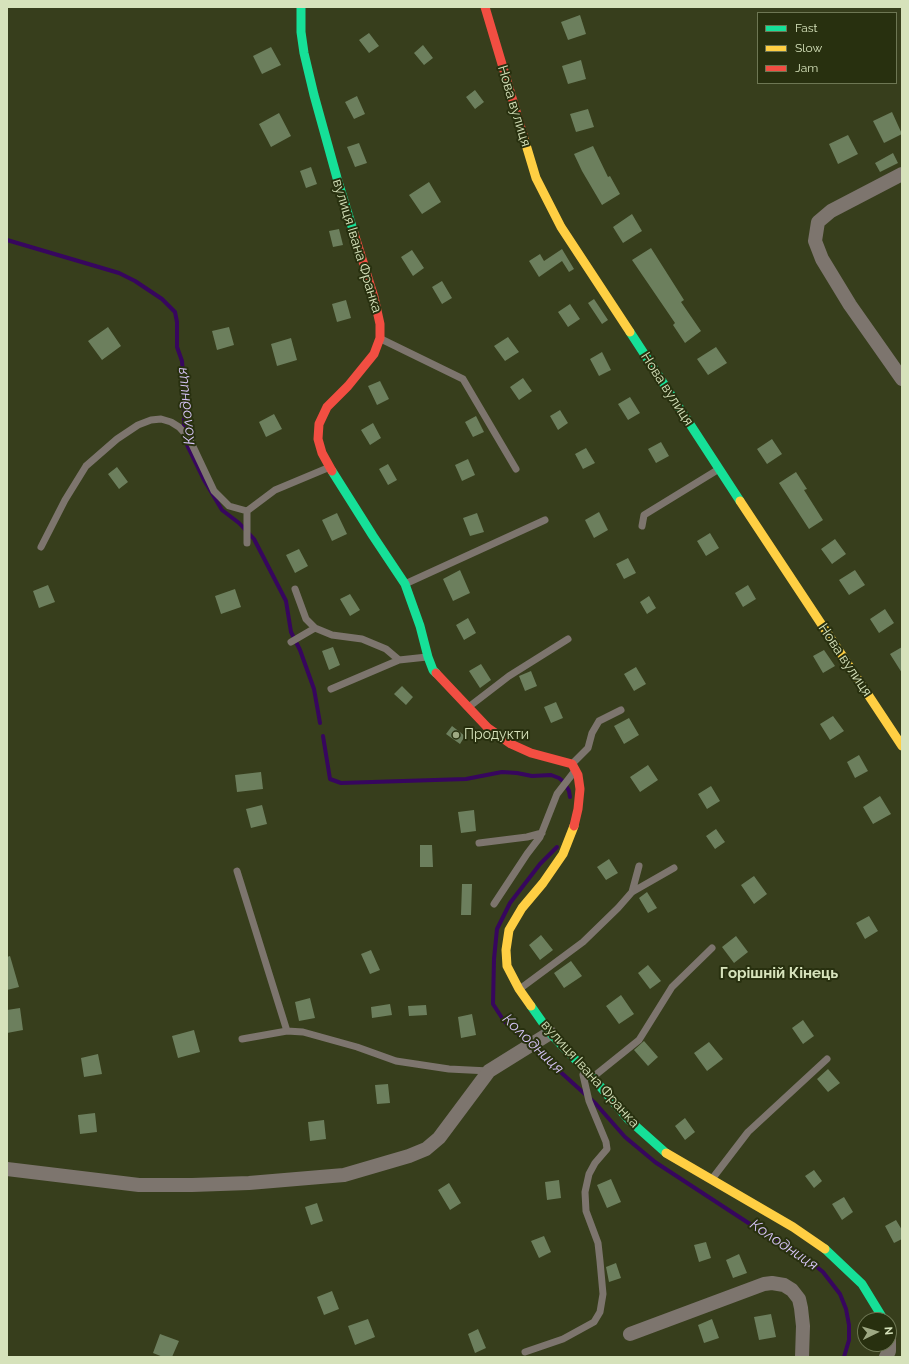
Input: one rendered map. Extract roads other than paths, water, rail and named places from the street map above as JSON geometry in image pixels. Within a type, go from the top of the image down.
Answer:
[{"type":"street","name":"вулиця Івана Франка","points":[[301,7],[301,32],[304,54],[337,178],[374,297],[380,324],[380,338],[374,354],[348,386],[327,408],[319,424],[318,440],[322,452],[373,536],[405,584],[420,626],[433,670],[488,728],[511,744],[573,770],[578,775],[580,789],[578,809],[572,830],[563,854],[543,883],[522,908],[509,930],[506,950],[507,966],[546,1036],[593,1078],[629,1120],[663,1151],[793,1227],[829,1252],[862,1284],[879,1312]]},
{"type":"street","name":"Нова вулиця","points":[[485,7],[536,178],[561,227],[902,746]]},
{"type":"street","points":[[902,174],[832,211],[818,222],[815,241],[822,259],[850,305],[902,379]]},
{"type":"street","points":[[7,1169],[139,1185],[249,1183],[344,1175],[409,1156],[426,1149],[439,1138],[490,1071],[546,1036]]},
{"type":"street","points":[[630,1334],[764,1284],[772,1283],[784,1285],[792,1290],[799,1299],[803,1326],[802,1357]]},
{"type":"lane","points":[[380,338],[463,379],[516,469]]},
{"type":"lane","points":[[41,547],[65,500],[86,466],[117,439],[138,425],[150,420],[161,419],[171,422],[179,427],[189,438],[214,490],[229,506],[247,511]]},
{"type":"lane","points":[[247,511],[275,490],[330,467]]},
{"type":"lane","points":[[642,526],[644,515],[719,469]]},
{"type":"lane","points":[[247,511],[247,543]]},
{"type":"lane","points":[[405,584],[545,520]]},
{"type":"lane","points":[[295,589],[306,619],[316,628],[332,635],[362,639],[386,649],[399,660]]},
{"type":"lane","points":[[291,642],[316,628]]},
{"type":"lane","points":[[468,708],[509,676],[568,639]]},
{"type":"lane","points":[[331,689],[399,660],[428,657]]},
{"type":"lane","points":[[494,904],[542,833],[557,794],[588,748],[592,733],[599,721],[621,710]]},
{"type":"lane","points":[[479,843],[526,838],[542,833]]},
{"type":"lane","points":[[632,892],[639,866]]},
{"type":"lane","points":[[519,989],[583,942],[632,892],[674,868]]},
{"type":"lane","points":[[237,871],[288,1031]]},
{"type":"lane","points":[[593,1078],[639,1040],[672,987],[712,948]]},
{"type":"lane","points":[[242,1039],[288,1031],[303,1032],[358,1047],[396,1061],[449,1069],[490,1071]]},
{"type":"lane","points":[[712,1179],[748,1132],[827,1059]]},
{"type":"lane","points":[[525,1352],[563,1339],[594,1322],[600,1312],[603,1294],[598,1243],[586,1211],[585,1192],[589,1174],[595,1163],[607,1149],[606,1142],[589,1101],[582,1067]]},
{"type":"waterway","name":"Колодниця","points":[[7,240],[119,273],[135,281],[162,299],[175,312],[177,322],[177,347],[182,361],[184,425],[187,445],[204,480],[222,510],[239,523],[254,539],[286,601],[291,632],[300,650],[314,689],[320,723]]},
{"type":"waterway","name":"Колодниця","points":[[323,736],[330,779],[341,783],[466,779],[502,772],[532,776],[551,775],[564,782],[569,791],[570,797]]},
{"type":"waterway","name":"Колодниця","points":[[557,847],[540,864],[510,903],[497,929],[494,959],[493,1004],[504,1021],[596,1104],[625,1137],[655,1162],[753,1226],[801,1254],[823,1272],[840,1294],[846,1309],[849,1325],[849,1340],[844,1357]]},
{"type":"place","name":"Продукти","points":[[456,735]]},
{"type":"district","name":"Горішній Кінець","points":[[779,973]]}]
